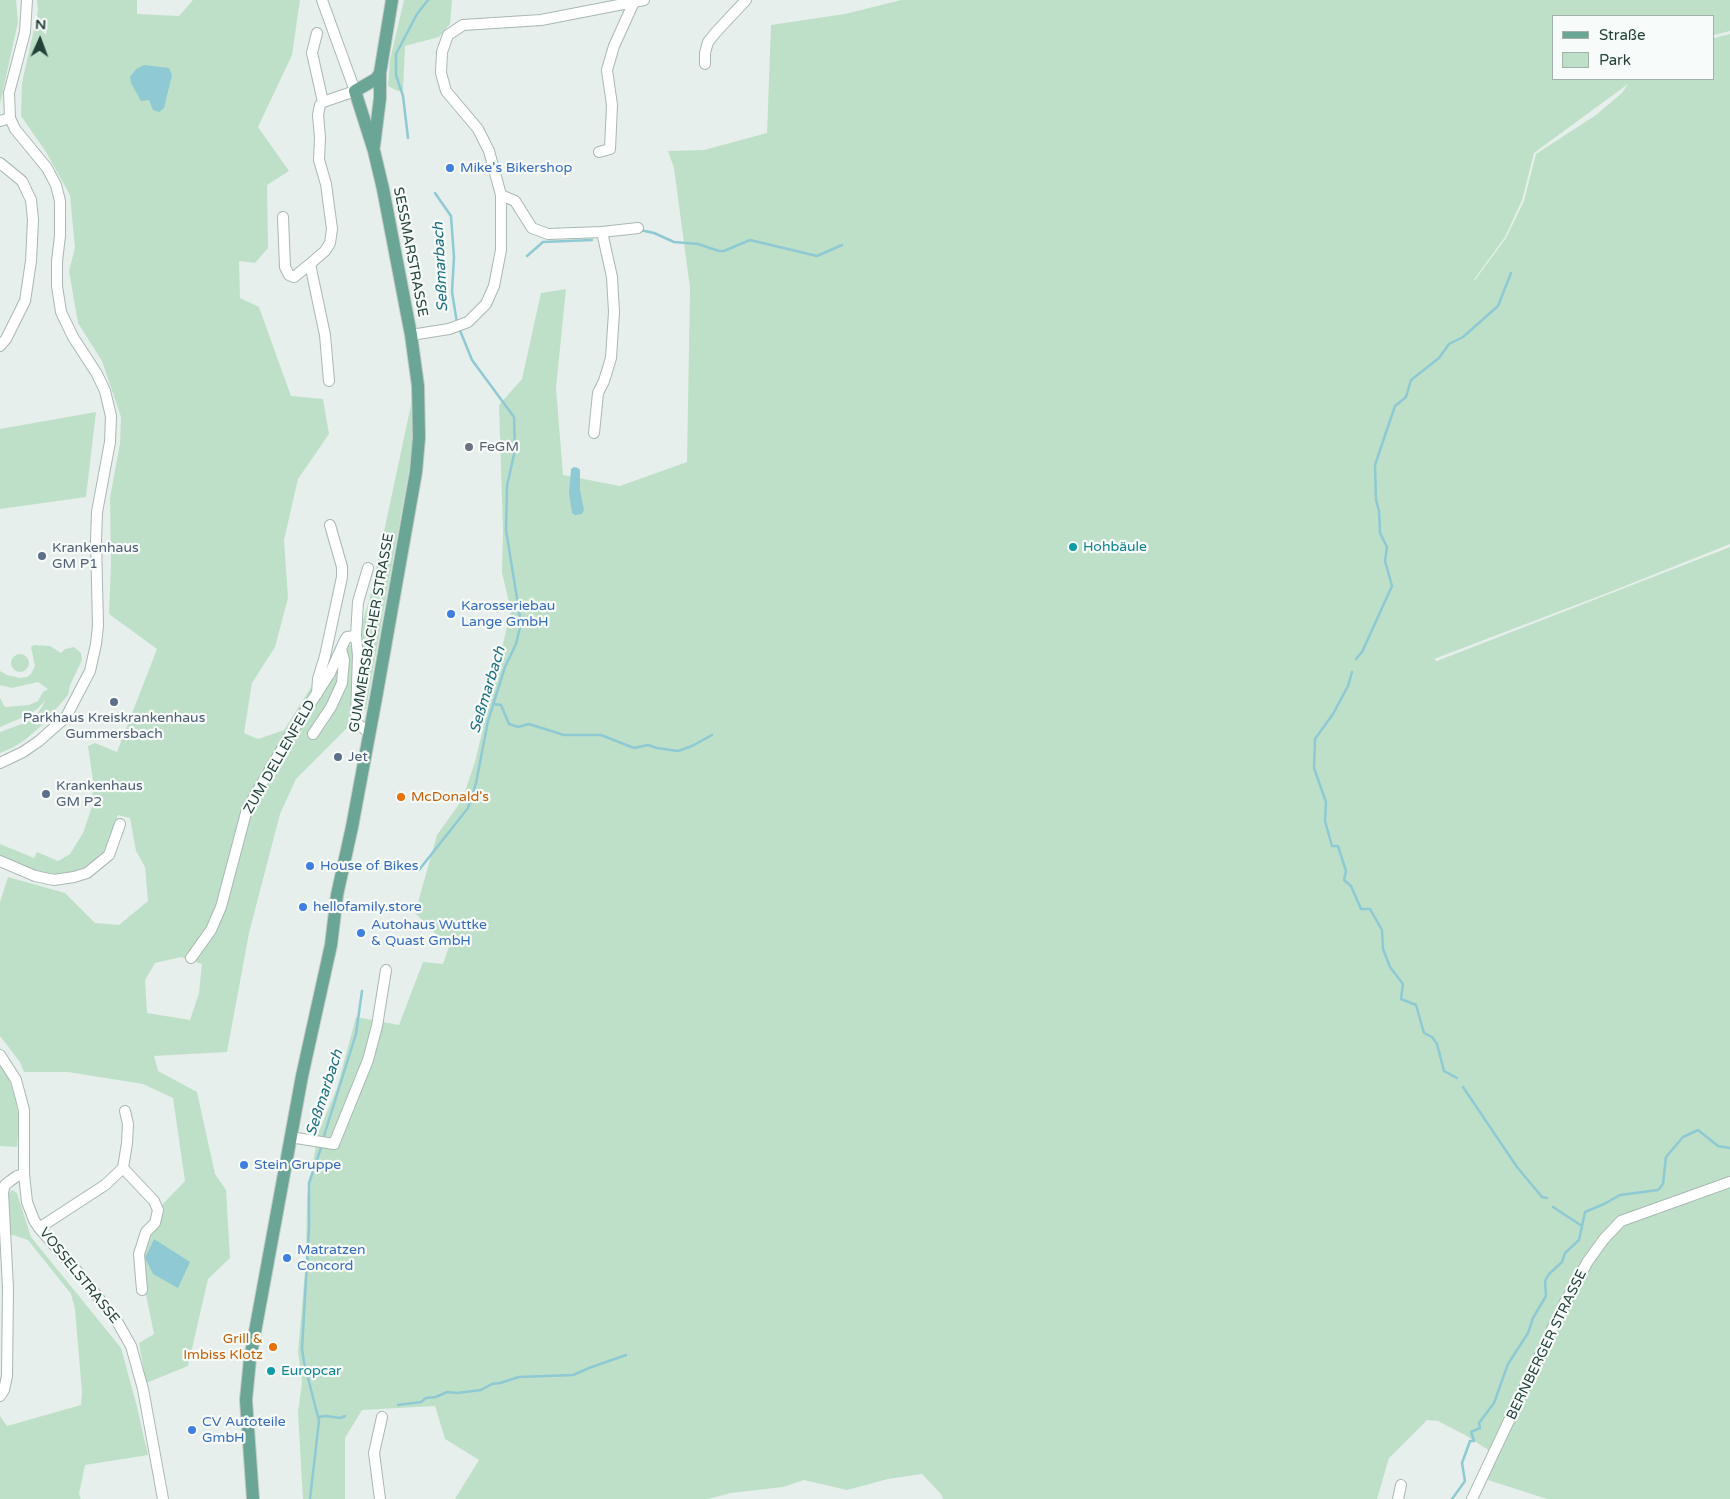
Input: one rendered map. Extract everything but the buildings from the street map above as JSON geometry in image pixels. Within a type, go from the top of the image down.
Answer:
[{"type":"main road","points":[[374,150],[380,98],[380,73],[392,0]]},
{"type":"main road","points":[[355,91],[376,79],[380,73]]},
{"type":"main road","name":"SESSMARSTRASSE","points":[[355,91],[374,150],[392,236],[418,386],[420,438],[409,517]]},
{"type":"main road","name":"GUMMERSBACHER STRASSE","points":[[253,1499],[248,1435],[247,1381],[258,1310],[302,1076],[331,945],[337,894],[370,733],[409,517]]},
{"type":"street","points":[[0,762],[23,752],[39,742],[66,717],[90,671],[98,626],[97,512],[110,442],[111,416],[105,391],[97,374],[73,337],[61,312],[57,286],[60,201],[56,185],[47,168],[5,119],[9,93],[25,32],[27,0]]},
{"type":"street","name":"SESSMARSTRASSE","points":[[322,0],[355,91]]},
{"type":"street","points":[[705,64],[708,42],[746,0]]},
{"type":"street","points":[[410,335],[449,329],[468,322],[486,304],[494,286],[501,250],[501,195],[489,151],[478,129],[446,90],[441,72],[442,52],[448,35],[463,25],[541,20],[610,3],[639,1]]},
{"type":"street","points":[[599,152],[610,149],[612,105],[607,70],[614,46],[639,1]]},
{"type":"street","points":[[317,33],[312,52],[323,102]]},
{"type":"street","points":[[283,217],[285,267],[289,275],[294,277],[325,251],[330,243],[332,229],[326,184],[319,160],[318,115],[320,105],[323,102],[355,91]]},
{"type":"street","points":[[0,164],[22,181],[31,200],[33,220],[31,261],[25,301],[6,339],[0,346]]},
{"type":"street","points":[[501,195],[515,201],[532,228],[548,234],[602,232],[638,228]]},
{"type":"street","points":[[594,433],[598,393],[611,358],[614,312],[612,277],[602,232]]},
{"type":"street","points":[[310,264],[324,335],[329,381]]},
{"type":"street","name":"ZUM DELLENFELD","points":[[317,695],[318,679],[325,656],[342,577],[342,567],[330,525]]},
{"type":"street","points":[[368,568],[358,602],[356,718],[358,723],[370,733]]},
{"type":"street","name":"ZUM DELLENFELD","points":[[191,958],[211,930],[221,907],[247,809],[290,735],[330,673],[347,637],[356,636]]},
{"type":"street","name":"ZUM DELLENFELD","points":[[314,734],[331,707],[342,683],[344,660],[341,650]]},
{"type":"street","points":[[0,861],[35,876],[54,880],[87,873],[109,855],[120,824]]},
{"type":"street","points":[[290,1137],[334,1144],[368,1060],[377,1026],[386,970]]},
{"type":"street","name":"VOSSELSTRASSE","points":[[0,1055],[16,1080],[24,1110],[24,1174],[27,1202],[39,1228],[84,1279],[118,1323],[131,1346],[143,1389],[164,1499]]},
{"type":"street","points":[[39,1228],[105,1186],[123,1168],[128,1143],[128,1124],[125,1111]]},
{"type":"street","points":[[123,1168],[154,1201],[158,1210],[155,1223],[146,1232],[139,1254],[142,1290]]},
{"type":"street","points":[[0,1396],[4,1390],[7,1376],[8,1288],[3,1192],[5,1185],[10,1180],[24,1174]]},
{"type":"street","name":"BERNBERGER STRASSE","points":[[1472,1499],[1564,1304],[1588,1261],[1604,1239],[1621,1221],[1730,1182]]},
{"type":"street","points":[[380,1499],[374,1453],[382,1417]]},
{"type":"street","points":[[1398,1499],[1401,1485]]},
{"type":"green space","points":[[0,0],[16,0],[18,22],[0,104]]},
{"type":"green space","points":[[37,0],[137,0],[137,14],[179,16],[193,0],[300,0],[292,55],[258,127],[289,171],[267,185],[268,248],[255,263],[239,261],[240,298],[259,307],[291,396],[323,399],[329,434],[298,479],[284,540],[288,598],[275,647],[252,683],[244,733],[258,739],[284,730],[336,648],[356,644],[370,597],[411,405],[413,449],[366,709],[296,779],[280,814],[249,933],[227,1052],[154,1056],[158,1071],[197,1092],[215,1174],[226,1190],[230,1258],[208,1279],[188,1366],[146,1383],[139,1343],[154,1334],[145,1290],[141,1256],[160,1207],[185,1181],[173,1098],[143,1084],[68,1072],[24,1072],[20,1062],[0,1036],[0,902],[8,877],[65,893],[95,923],[119,925],[148,901],[145,867],[136,851],[130,818],[118,815],[101,858],[90,867],[68,876],[44,876],[0,857],[0,844],[34,858],[37,852],[58,861],[70,854],[83,833],[92,807],[93,781],[88,746],[95,743],[117,752],[157,649],[109,614],[111,565],[110,498],[120,443],[121,417],[102,361],[78,323],[69,271],[75,248],[70,195],[46,152],[21,116],[22,83],[38,11]],"holes":[[[181,957],[202,964],[199,993],[190,1020],[147,1013],[145,980],[155,963]]]},
{"type":"green space","points":[[404,0],[452,0],[450,24],[439,37],[405,46],[403,91],[398,91],[388,86],[390,60]]},
{"type":"green space","points":[[901,0],[1730,0],[1730,31],[1715,35],[1715,15],[1552,15],[1552,80],[1715,80],[1715,38],[1730,34],[1730,544],[1434,659],[1437,661],[1730,547],[1730,1499],[1547,1499],[1488,1480],[1496,1455],[1465,1435],[1438,1421],[1427,1420],[1389,1458],[1377,1499],[943,1499],[941,1494],[922,1474],[888,1479],[847,1490],[804,1480],[783,1487],[731,1493],[708,1499],[455,1499],[479,1460],[445,1439],[435,1406],[362,1410],[345,1438],[345,1499],[303,1499],[298,1412],[302,1383],[298,1352],[306,1260],[307,1197],[318,1134],[337,1088],[356,1017],[399,1025],[423,962],[443,964],[449,947],[415,913],[437,835],[462,800],[475,762],[511,610],[502,573],[503,531],[499,405],[522,379],[541,293],[566,289],[556,388],[563,475],[620,486],[687,462],[690,288],[674,168],[668,151],[704,150],[767,133],[771,25],[845,14]],"holes":[[[1628,84],[1622,93],[1596,115],[1536,154],[1524,201],[1506,238],[1473,281],[1505,237],[1522,200],[1534,153]]]},
{"type":"green space","points":[[96,412],[86,497],[0,509],[0,429]]},
{"type":"green space","points":[[34,645],[50,646],[61,653],[65,649],[74,647],[81,653],[82,660],[70,685],[68,695],[43,724],[25,740],[0,753],[0,732],[30,721],[38,713],[46,700],[26,716],[0,727],[0,698],[6,707],[29,705],[38,701],[43,692],[48,689],[38,682],[12,688],[0,685],[0,671],[20,678],[31,674],[35,666],[31,647]]},
{"type":"green space","points":[[20,654],[26,657],[29,663],[26,669],[20,672],[14,669],[11,663],[14,657]]},
{"type":"green space","points":[[0,1064],[9,1079],[15,1098],[19,1119],[17,1147],[0,1146]]},
{"type":"green space","points":[[12,1190],[17,1193],[31,1237],[121,1348],[148,1455],[85,1465],[79,1494],[81,1499],[0,1499],[0,1416],[7,1426],[81,1405],[82,1393],[75,1309],[71,1294],[28,1240],[10,1234],[8,1195]]},
{"type":"water","points":[[144,65],[169,68],[172,75],[164,108],[159,112],[153,110],[149,100],[141,101],[131,83],[130,77],[136,69]]},
{"type":"water","points":[[574,467],[580,470],[580,490],[584,510],[582,514],[575,515],[572,513],[569,493],[571,469]]},
{"type":"water","points":[[154,1239],[190,1262],[178,1288],[153,1274],[145,1258]]},
{"type":"waterway","name":"Seßmarbach","points":[[408,138],[403,96],[396,75],[396,54],[417,14],[428,0]]},
{"type":"waterway","name":"Seßmarbach","points":[[435,193],[451,216],[454,257],[452,292],[457,323]]},
{"type":"waterway","points":[[640,230],[654,233],[674,242],[698,244],[719,251],[724,251],[750,240],[817,256],[842,245]]},
{"type":"waterway","points":[[527,256],[543,242],[592,240]]},
{"type":"waterway","points":[[1356,659],[1362,652],[1392,586],[1385,561],[1387,547],[1380,533],[1379,511],[1376,500],[1375,465],[1395,406],[1406,397],[1411,380],[1439,358],[1449,344],[1463,337],[1498,306],[1511,273]]},
{"type":"waterway","name":"Seßmarbach","points":[[419,870],[468,808],[476,783],[488,721],[505,667],[516,644],[521,623],[506,530],[507,486],[515,450],[514,417],[472,360],[459,328]]},
{"type":"waterway","points":[[1352,672],[1348,686],[1333,714],[1315,739],[1314,768],[1326,802],[1325,821],[1332,846],[1338,846],[1346,871],[1344,880],[1351,886],[1361,909],[1370,909],[1382,930],[1383,949],[1390,967],[1403,984],[1401,999],[1416,1005],[1424,1033],[1432,1037],[1437,1044],[1444,1071],[1457,1078]]},
{"type":"waterway","points":[[493,704],[501,705],[509,724],[518,727],[529,724],[564,735],[601,735],[634,748],[648,745],[678,751],[712,735]]},
{"type":"waterway","name":"Seßmarbach","points":[[323,1139],[356,1034],[362,991]]},
{"type":"waterway","points":[[1463,1087],[1517,1167],[1542,1197],[1547,1198]]},
{"type":"waterway","points":[[1452,1499],[1465,1481],[1462,1463],[1470,1441],[1474,1441],[1471,1432],[1480,1428],[1479,1423],[1494,1403],[1508,1364],[1528,1333],[1533,1318],[1546,1296],[1545,1281],[1549,1274],[1562,1262],[1565,1253],[1579,1240],[1585,1212],[1620,1195],[1658,1190],[1663,1184],[1666,1157],[1683,1137],[1698,1130],[1718,1146],[1730,1148]]},
{"type":"waterway","name":"Seßmarbach","points":[[310,1499],[319,1421],[302,1349],[309,1228],[309,1183],[322,1145]]},
{"type":"waterway","points":[[1553,1207],[1582,1226]]},
{"type":"waterway","points":[[398,1405],[421,1402],[426,1398],[436,1397],[447,1392],[457,1393],[481,1390],[492,1384],[519,1377],[573,1375],[626,1355]]},
{"type":"waterway","points":[[318,1417],[340,1418],[345,1416]]},
{"type":"place","name":"Mike's Bikershop","points":[[450,168]]},
{"type":"place","name":"FeGM","points":[[469,447]]},
{"type":"place","name":"Hohbäule","points":[[1073,547]]},
{"type":"place","name":"Krankenhaus GM P1","points":[[42,556]]},
{"type":"place","name":"Karosseriebau Lange GmbH","points":[[451,614]]},
{"type":"place","name":"Parkhaus Kreiskrankenhaus Gummersbach","points":[[114,702]]},
{"type":"place","name":"Jet","points":[[338,757]]},
{"type":"place","name":"Krankenhaus GM P2","points":[[46,794]]},
{"type":"place","name":"McDonald's","points":[[401,797]]},
{"type":"place","name":"House of Bikes","points":[[310,866]]},
{"type":"place","name":"hellofamily.store","points":[[303,907]]},
{"type":"place","name":"Autohaus Wuttke & Quast GmbH","points":[[361,933]]},
{"type":"place","name":"Stein Gruppe","points":[[244,1165]]},
{"type":"place","name":"Matratzen Concord","points":[[287,1258]]},
{"type":"place","name":"Grill & Imbiss Klotz","points":[[273,1347]]},
{"type":"place","name":"Europcar","points":[[271,1371]]},
{"type":"place","name":"CV Autoteile GmbH","points":[[192,1430]]}]
